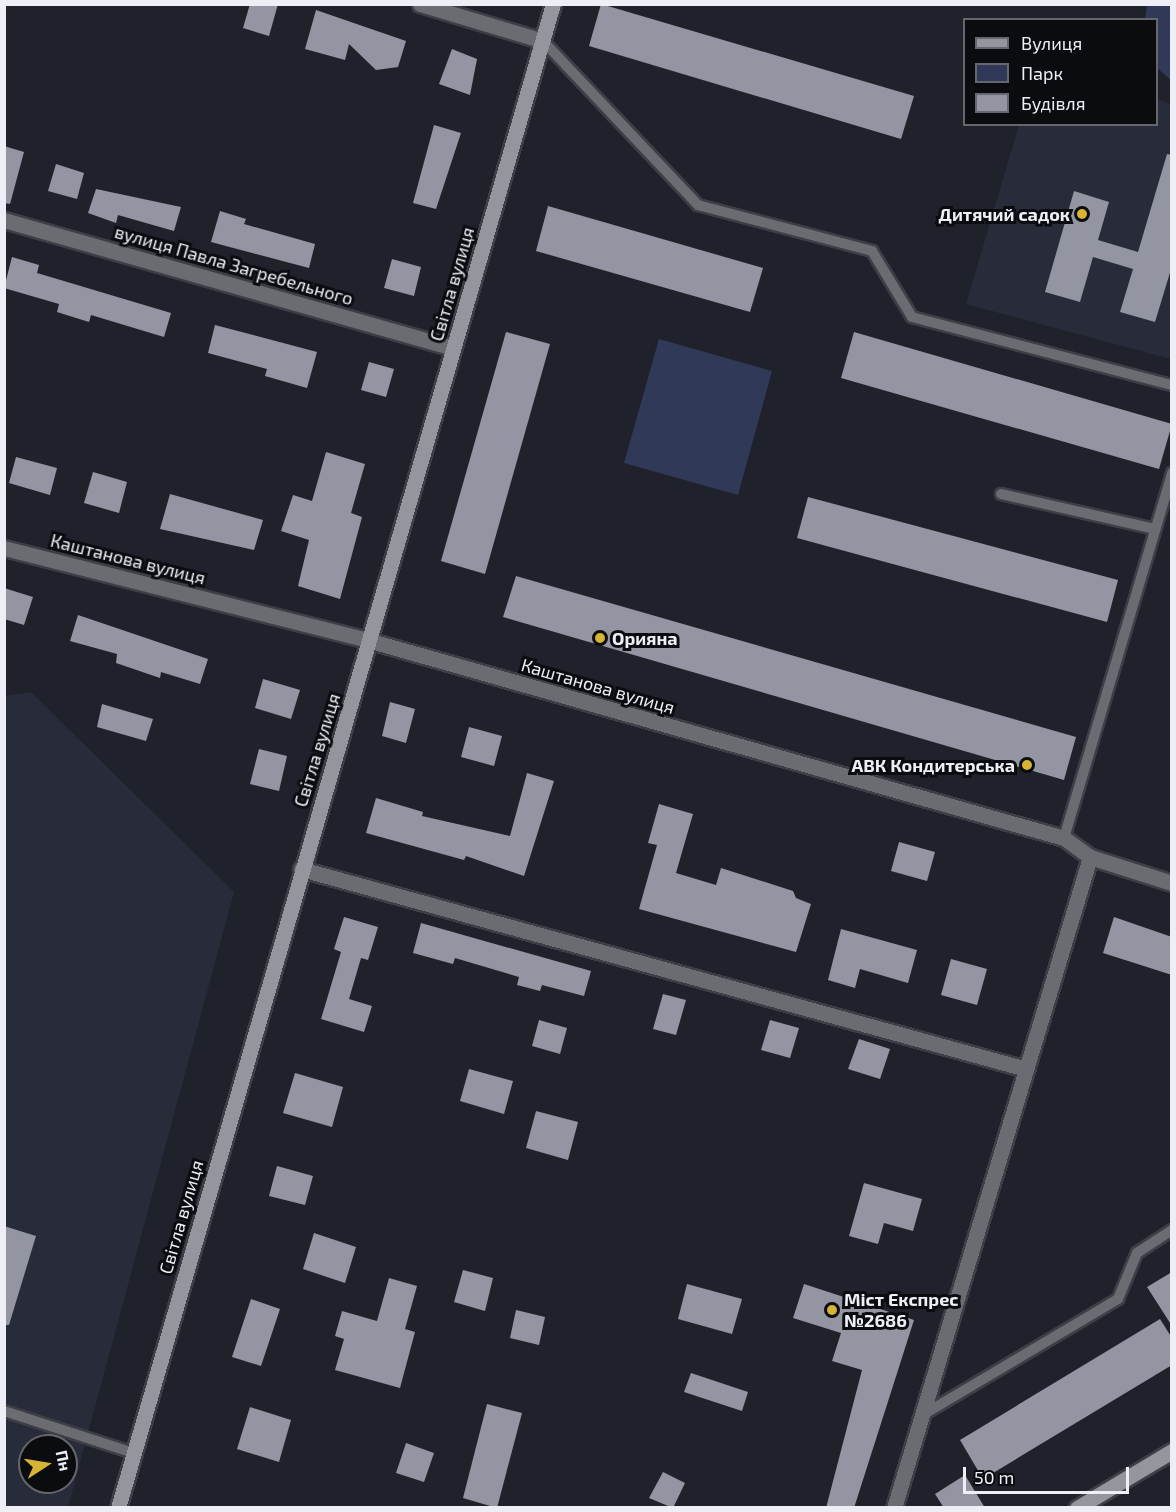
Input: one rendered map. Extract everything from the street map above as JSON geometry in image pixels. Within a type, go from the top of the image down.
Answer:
[{"type":"street","points":[[420,4],[543,40]]},
{"type":"street","name":"Світла вулиця","points":[[118,1508],[301,869],[371,642],[552,4]]},
{"type":"street","name":"вулиця Павла Загребельного","points":[[4,219],[453,348]]},
{"type":"street","name":"Каштанова вулиця","points":[[4,548],[371,642],[1065,838],[1090,857],[1172,884]]},
{"type":"street","points":[[894,1508],[1090,857]]},
{"type":"street","points":[[301,869],[1026,1069]]},
{"type":"street","points":[[1077,1508],[1172,1451]]},
{"type":"lane","points":[[543,40],[698,205],[872,251],[912,317],[1172,385]]},
{"type":"lane","points":[[1065,838],[1172,473]]},
{"type":"lane","points":[[1000,494],[1155,529]]},
{"type":"lane","points":[[921,1416],[1118,1299],[1137,1253],[1172,1230]]},
{"type":"lane","points":[[4,1411],[134,1453]]},
{"type":"shaded area","name":"Дитячий садок","points":[[1158,99],[1171,104],[1171,359],[966,304],[1019,126],[1158,126]]},
{"type":"shaded area","points":[[31,692],[234,892],[78,1470],[78,1434],[18,1434],[18,1494],[72,1494],[68,1507],[5,1508],[4,696]]},
{"type":"green space","points":[[1147,5],[1171,5],[1171,80],[1158,69],[1158,18],[1145,18]]},
{"type":"green space","points":[[659,339],[772,371],[738,495],[624,463]]},
{"type":"building","points":[[250,4],[278,4],[269,36],[243,28]]},
{"type":"building","points":[[601,4],[914,96],[901,139],[589,46]]},
{"type":"building","points":[[316,10],[406,41],[398,67],[376,70],[349,44],[345,60],[305,49]]},
{"type":"building","points":[[452,49],[477,59],[470,95],[439,84]]},
{"type":"building","points":[[434,125],[461,133],[436,209],[413,203]]},
{"type":"building","points":[[4,146],[24,152],[10,204],[4,203]]},
{"type":"building","points":[[1167,154],[1172,155],[1172,266],[1155,322],[1120,312],[1133,269],[1093,257],[1080,302],[1045,292],[1074,191],[1109,202],[1098,240],[1138,252]]},
{"type":"building","points":[[56,164],[84,173],[77,199],[48,191]]},
{"type":"building","points":[[96,189],[181,207],[174,231],[118,215],[116,223],[88,213]]},
{"type":"building","points":[[548,206],[763,268],[750,312],[536,251]]},
{"type":"building","points":[[220,211],[246,219],[244,224],[315,244],[309,268],[211,242]]},
{"type":"building","points":[[12,257],[39,265],[37,273],[171,313],[164,337],[91,315],[89,322],[57,312],[59,304],[4,288]]},
{"type":"building","points":[[392,259],[421,267],[414,296],[384,288]]},
{"type":"building","points":[[215,325],[317,352],[307,388],[265,376],[267,369],[208,353]]},
{"type":"building","points":[[506,332],[550,344],[485,574],[441,561]]},
{"type":"building","points":[[854,332],[1172,424],[1159,469],[841,378]]},
{"type":"building","points":[[369,362],[394,369],[386,397],[361,390]]},
{"type":"building","points":[[326,452],[365,464],[351,513],[362,517],[340,599],[298,586],[309,540],[281,531],[293,495],[312,501]]},
{"type":"building","points":[[16,457],[57,468],[50,495],[9,483]]},
{"type":"building","points":[[93,472],[127,482],[119,513],[84,503]]},
{"type":"building","points":[[170,494],[263,520],[254,550],[160,529]]},
{"type":"building","points":[[808,497],[1118,580],[1107,622],[797,538]]},
{"type":"building","points":[[516,576],[1076,737],[1064,780],[503,617]]},
{"type":"building","points":[[4,588],[33,597],[24,625],[4,619]]},
{"type":"building","points":[[78,615],[208,659],[200,684],[161,672],[160,678],[116,663],[117,654],[70,641]]},
{"type":"building","points":[[263,679],[300,690],[291,719],[255,708]]},
{"type":"building","points":[[390,702],[415,709],[406,743],[382,736]]},
{"type":"building","points":[[102,704],[153,719],[146,741],[97,727]]},
{"type":"building","points":[[469,727],[502,736],[494,766],[461,757]]},
{"type":"building","points":[[259,749],[287,756],[279,791],[250,784]]},
{"type":"building","points":[[527,773],[554,781],[524,876],[466,856],[464,860],[366,833],[376,798],[423,812],[422,816],[510,836]]},
{"type":"building","points":[[659,804],[693,814],[676,873],[716,885],[721,868],[793,891],[796,898],[811,904],[796,952],[639,909],[657,845],[648,843]]},
{"type":"building","points":[[899,842],[935,852],[927,881],[891,871]]},
{"type":"building","points":[[344,917],[378,927],[368,960],[361,958],[349,999],[372,1006],[364,1032],[321,1019],[341,952],[334,949]]},
{"type":"building","points":[[1114,917],[1172,937],[1172,975],[1103,953]]},
{"type":"building","points":[[421,923],[591,971],[584,996],[542,985],[540,991],[517,985],[519,977],[455,958],[453,964],[413,953]]},
{"type":"building","points":[[841,929],[917,950],[908,983],[860,969],[855,988],[828,980]]},
{"type":"building","points":[[951,959],[987,969],[977,1005],[941,995]]},
{"type":"building","points":[[663,994],[686,1000],[676,1035],[653,1029]]},
{"type":"building","points":[[539,1020],[567,1028],[560,1054],[532,1046]]},
{"type":"building","points":[[770,1020],[799,1028],[790,1058],[761,1050]]},
{"type":"building","points":[[859,1039],[890,1049],[880,1079],[848,1069]]},
{"type":"building","points":[[469,1069],[513,1081],[504,1114],[460,1101]]},
{"type":"building","points":[[295,1073],[343,1087],[332,1127],[283,1113]]},
{"type":"building","points":[[536,1111],[578,1122],[568,1160],[526,1148]]},
{"type":"building","points":[[277,1166],[313,1176],[305,1205],[269,1196]]},
{"type":"building","points":[[864,1183],[922,1199],[913,1231],[884,1223],[878,1244],[849,1236]]},
{"type":"building","points":[[4,1226],[36,1236],[9,1325],[4,1325]]},
{"type":"building","points":[[314,1233],[356,1247],[345,1283],[303,1269]]},
{"type":"building","points":[[463,1270],[493,1278],[485,1311],[454,1302]]},
{"type":"building","points":[[1172,1272],[1172,1326],[1147,1287]]},
{"type":"building","points":[[389,1278],[417,1286],[405,1329],[415,1332],[400,1388],[335,1370],[344,1339],[335,1336],[342,1311],[377,1321]]},
{"type":"building","points":[[687,1284],[742,1299],[732,1334],[678,1319]]},
{"type":"building","points":[[804,1284],[914,1320],[854,1508],[826,1508],[862,1370],[832,1361],[841,1333],[793,1318]]},
{"type":"building","points":[[251,1299],[280,1309],[261,1366],[232,1357]]},
{"type":"building","points":[[516,1310],[545,1317],[539,1345],[510,1338]]},
{"type":"building","points":[[1160,1319],[1172,1338],[1172,1365],[983,1479],[960,1440]]},
{"type":"building","points":[[691,1373],[748,1392],[742,1411],[684,1392]]},
{"type":"building","points":[[487,1404],[522,1413],[497,1508],[463,1498]]},
{"type":"building","points":[[250,1407],[291,1420],[279,1462],[237,1449]]},
{"type":"building","points":[[406,1443],[434,1453],[424,1482],[396,1473]]},
{"type":"building","points":[[663,1472],[685,1483],[673,1508],[649,1498]]},
{"type":"building","points":[[965,1475],[985,1508],[944,1508],[935,1494]]},
{"type":"place","name":"Дитячий садок","points":[[1082,214]]},
{"type":"place","name":"Орияна","points":[[600,638]]},
{"type":"place","name":"АВК Кондитерська","points":[[1027,765]]},
{"type":"place","name":"Міст Експрес №2686","points":[[832,1310]]}]
